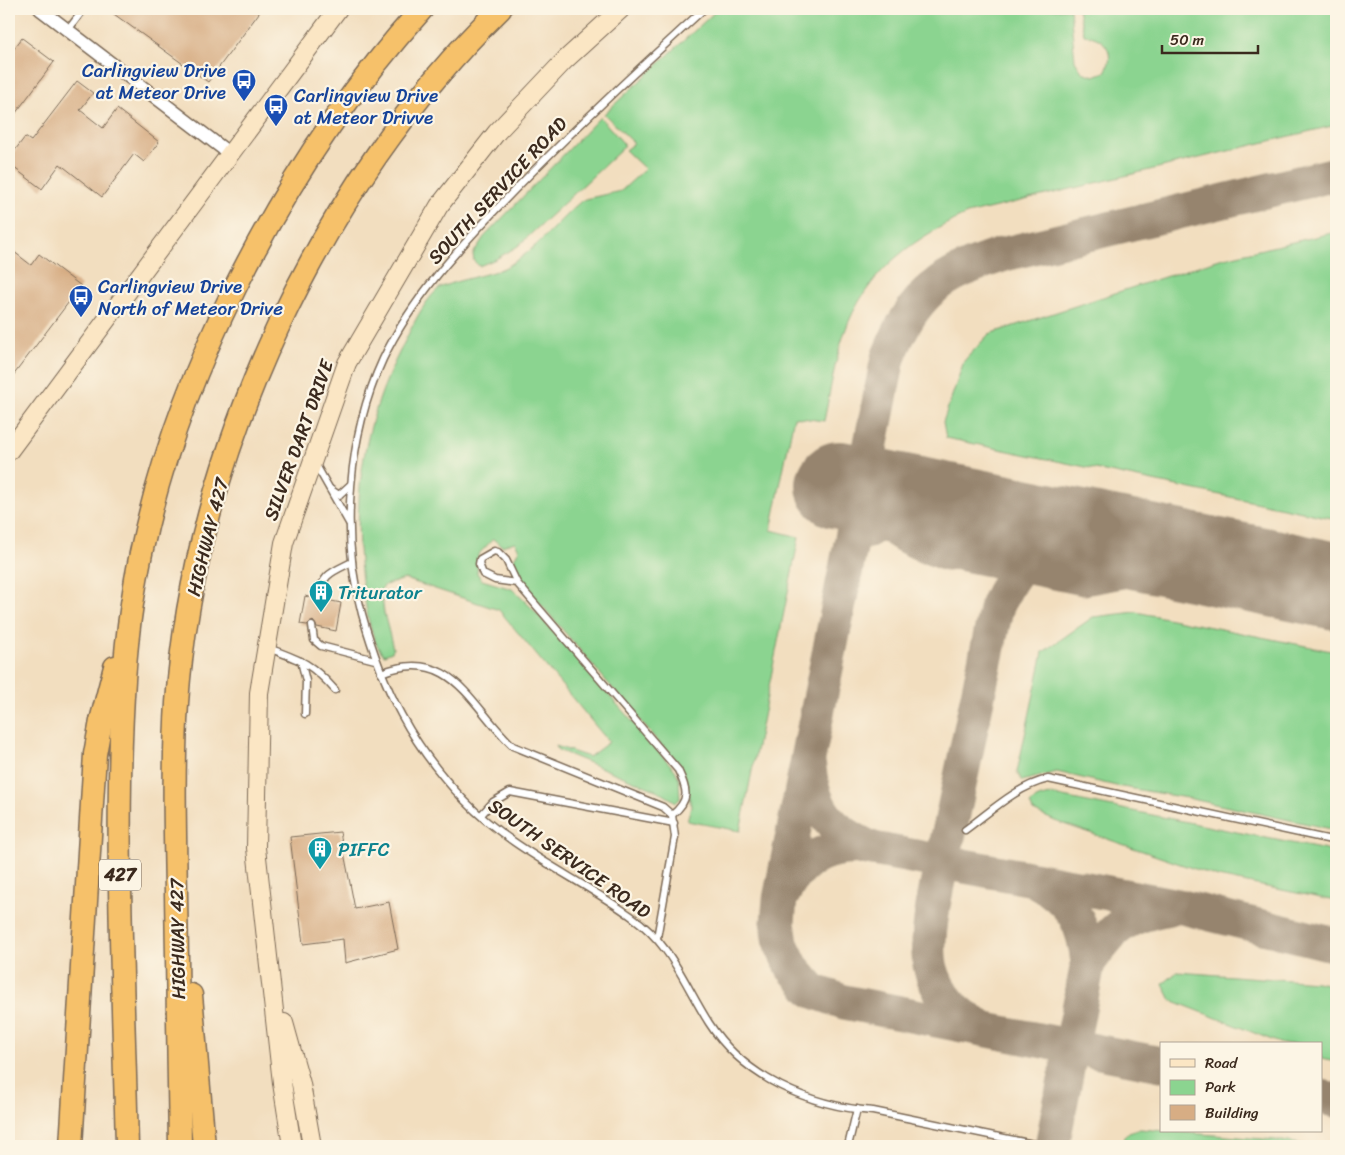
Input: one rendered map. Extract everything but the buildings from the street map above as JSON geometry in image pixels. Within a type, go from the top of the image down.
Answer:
[{"type":"highway","name":"427","points":[[127,1146],[119,822],[124,681],[132,603],[144,542],[164,464],[191,388],[222,315],[250,259],[308,161],[373,70],[422,9]]},
{"type":"highway","name":"HIGHWAY 427","points":[[180,1146],[175,822],[177,704],[190,609],[203,544],[222,475],[260,368],[299,284],[363,177],[403,120],[450,61],[500,9]]},
{"type":"highway","points":[[71,1146],[95,754],[101,721],[132,603]]},
{"type":"highway","points":[[175,822],[204,1146]]},
{"type":"street","points":[[40,9],[230,154]]},
{"type":"street","points":[[9,451],[338,9]]},
{"type":"street","name":"SILVER DART DRIVE","points":[[292,1146],[282,1083],[272,977],[256,848],[259,693],[284,543],[348,363],[439,206],[497,132],[565,60],[621,9]]},
{"type":"street","name":"SILVER DART DRIVE","points":[[272,977],[301,1084],[312,1146]]},
{"type":"lane","points":[[68,30],[84,9]]},
{"type":"lane","name":"SOUTH SERVICE ROAD","points":[[704,9],[530,173],[455,251],[415,304],[383,360],[362,420],[350,485],[352,562],[357,596],[375,660],[404,722],[435,766],[466,802],[500,831],[633,917],[657,938],[677,965],[709,1024],[726,1048],[748,1067],[779,1086],[857,1109],[1043,1146]]},
{"type":"lane","name":"SOUTH SERVICE ROAD","points":[[313,460],[350,524]]},
{"type":"lane","points":[[326,485],[339,495],[350,485]]},
{"type":"lane","points":[[517,583],[495,580],[484,574],[479,564],[480,559],[489,552],[498,552],[506,560],[517,583],[678,770],[686,792],[682,807],[672,815]]},
{"type":"lane","points":[[317,598],[322,582],[352,562]]},
{"type":"lane","points":[[312,626],[314,640],[321,646],[375,660]]},
{"type":"lane","points":[[266,648],[301,661],[318,670],[335,690]]},
{"type":"lane","points":[[301,661],[306,681],[306,714]]},
{"type":"lane","points":[[381,673],[400,665],[415,664],[433,668],[454,679],[498,731],[514,746],[646,799],[663,807],[672,815],[674,837],[657,938]]},
{"type":"lane","points":[[965,830],[1033,782],[1048,779],[1336,841]]},
{"type":"lane","points":[[481,815],[493,802],[510,792],[674,823]]},
{"type":"lane","points":[[848,1146],[857,1109]]},
{"type":"green space","points":[[718,9],[1070,9],[1075,60],[1082,72],[1094,76],[1105,72],[1108,65],[1109,52],[1107,47],[1098,39],[1084,35],[1078,9],[1336,9],[1336,125],[967,214],[924,237],[905,250],[872,283],[848,323],[833,375],[824,421],[794,417],[771,530],[799,537],[740,831],[687,821],[691,806],[684,772],[526,587],[517,574],[513,561],[519,550],[515,542],[502,546],[493,539],[478,555],[477,573],[482,580],[512,589],[532,608],[675,770],[679,779],[680,799],[676,802],[658,791],[558,750],[556,746],[589,757],[609,742],[499,610],[405,579],[385,585],[381,589],[384,613],[393,648],[392,652],[384,655],[376,643],[368,618],[360,561],[358,529],[362,466],[377,405],[403,345],[427,302],[442,287],[501,269],[518,260],[579,203],[585,199],[621,191],[645,169],[625,150],[634,143],[604,114]]},
{"type":"green space","points":[[600,117],[624,144],[624,147],[518,246],[496,259],[479,266],[474,261],[473,254],[484,237]]},
{"type":"green space","points":[[1336,232],[1336,519],[946,438],[943,422],[964,361],[989,334],[1220,259]]},
{"type":"green space","points":[[1136,612],[1336,652],[1336,830],[1187,798],[1116,786],[1057,772],[1022,781],[1017,772],[1043,652],[1093,617]]},
{"type":"green space","points":[[1053,795],[1336,852],[1336,901],[1218,877],[1055,821],[1033,811],[1030,804],[1035,800]]},
{"type":"green space","points":[[1177,972],[1317,982],[1336,986],[1336,1062],[1322,1059],[1322,1042],[1277,1042],[1171,1000],[1163,984]]},
{"type":"green space","points":[[1140,1129],[1275,1140],[1314,1146],[1121,1146],[1126,1134]]},
{"type":"taxiway","points":[[1160,1064],[844,1002],[813,991],[792,967],[781,944],[778,923],[780,899],[888,358],[898,335],[919,302],[946,279],[963,270],[1005,254],[1336,174]]},
{"type":"taxiway","points":[[868,470],[871,490],[876,505],[891,527],[915,541],[947,554]]},
{"type":"taxiway","points":[[867,531],[892,512],[926,502]]},
{"type":"taxiway","points":[[981,1027],[956,1010],[938,988],[931,969],[929,937],[939,877],[996,609],[1015,573],[1038,552],[1068,542],[1108,539]]},
{"type":"taxiway","points":[[925,546],[1084,578],[1198,557]]},
{"type":"taxiway","points":[[809,768],[815,798],[828,819],[836,828],[873,849],[1178,906],[1336,945]]},
{"type":"taxiway","points":[[783,894],[800,869],[820,855],[831,850],[844,848],[873,849]]},
{"type":"taxiway","points":[[1038,882],[1060,898],[1075,915],[1083,936],[1088,963]]},
{"type":"taxiway","points":[[1052,1146],[1088,963],[1121,925],[1141,915],[1169,908]]},
{"type":"taxiway","points":[[1322,1097],[1336,1100]]},
{"type":"runway","points":[[840,485],[1336,586]]},
{"type":"place","name":"Carlingview Drive at Meteor Drive","points":[[244,102]]},
{"type":"place","name":"Carlingview Drive at Meteor Drivve","points":[[276,127]]},
{"type":"place","name":"Carlingview Drive North of Meteor Drive","points":[[81,318]]},
{"type":"place","name":"Triturator","points":[[321,613]]},
{"type":"place","name":"PIFFC","points":[[320,870]]}]
